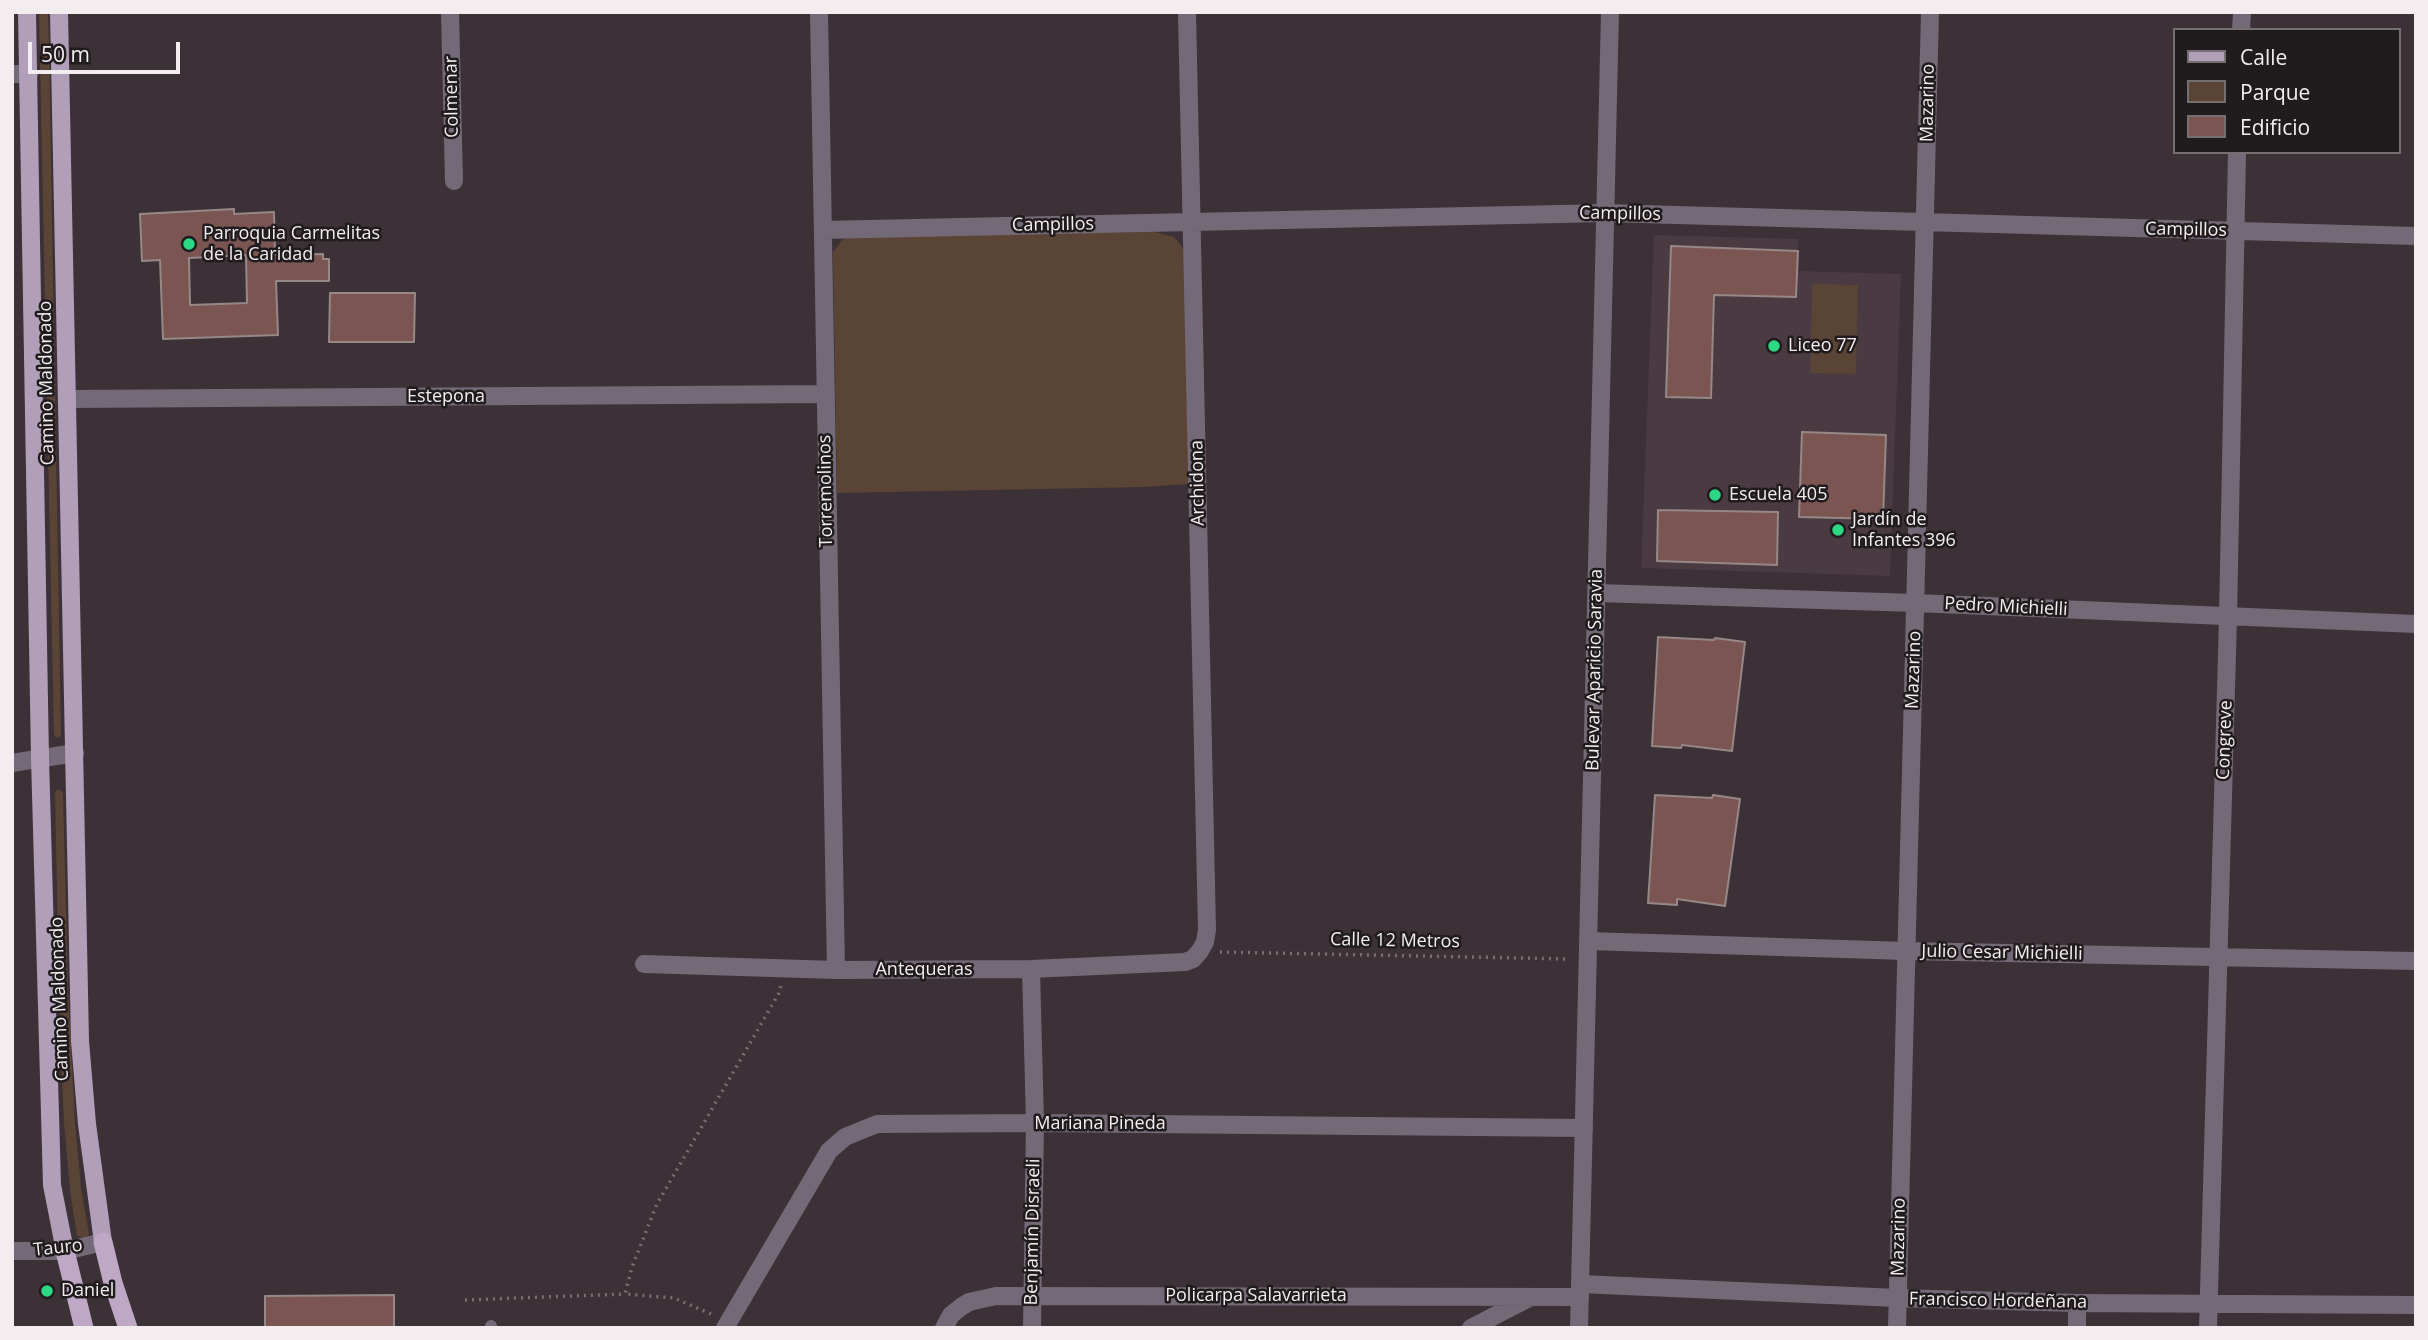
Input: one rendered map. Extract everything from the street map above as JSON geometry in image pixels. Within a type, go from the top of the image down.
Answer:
[{"type":"highway","points":[[103,1241],[128,1328]]},
{"type":"highway","points":[[65,1251],[84,1328]]},
{"type":"main road","name":"Camino Maldonado","points":[[27,12],[20,74],[52,1185],[65,1251]]},
{"type":"main road","name":"Camino Maldonado","points":[[59,12],[80,1041],[87,1124],[103,1241]]},
{"type":"street","name":"Colmenar","points":[[450,12],[454,181]]},
{"type":"street","name":"Torremolinos","points":[[818,12],[836,970]]},
{"type":"street","name":"Archidona","points":[[1187,12],[1207,930],[1200,951]]},
{"type":"street","name":"Bulevar Aparicio Saravia","points":[[1579,1328],[1610,12]]},
{"type":"street","name":"Mazarino","points":[[1897,1328],[1930,12]]},
{"type":"street","name":"Congreve","points":[[2207,1328],[2228,618],[2237,154]]},
{"type":"street","name":"Campillos","points":[[823,230],[1606,213],[2416,236]]},
{"type":"street","name":"Estepona","points":[[68,399],[825,394]]},
{"type":"street","name":"Pedro Michielli","points":[[1597,593],[2416,624]]},
{"type":"street","points":[[12,763],[75,753]]},
{"type":"street","name":"Julio Cesar Michielli","points":[[1589,950],[1906,951],[2416,961]]},
{"type":"street","name":"Antequeras","points":[[644,964],[783,970],[1031,969],[1185,962],[1193,959],[1200,951]]},
{"type":"street","name":"Benjamín Disraeli","points":[[1031,969],[1035,1123],[1032,1328]]},
{"type":"street","name":"Mariana Pineda","points":[[726,1325],[829,1151],[845,1137],[877,1124],[1584,1128]]},
{"type":"street","name":"Tauro","points":[[12,1251],[65,1251],[103,1241]]},
{"type":"street","name":"Francisco Hordeñana","points":[[1580,1290],[2077,1303],[2416,1305]]},
{"type":"street","name":"Policarpa Salavarrieta","points":[[944,1328],[951,1315],[969,1302],[996,1296],[1530,1297],[1580,1290]]},
{"type":"street","points":[[1471,1328],[1530,1297]]},
{"type":"street","points":[[2077,1303],[2077,1328]]},
{"type":"path","name":"Calle 12 Metros","points":[[1200,951],[1589,950]]},
{"type":"path","points":[[625,1294],[632,1267],[657,1204],[779,993],[783,970]]},
{"type":"path","points":[[465,1300],[625,1294],[674,1298],[726,1325]]},
{"type":"shaded area","points":[[1654,235],[1798,239],[1798,271],[1901,274],[1890,576],[1641,568]]},
{"type":"green space","points":[[39,12],[48,12],[49,45],[61,736],[58,738],[54,736]]},
{"type":"green space","points":[[1155,232],[1174,237],[1186,256],[1190,484],[837,493],[833,252],[842,240],[852,236]]},
{"type":"green space","points":[[1812,284],[1858,285],[1856,374],[1810,373]]},
{"type":"green space","points":[[58,789],[63,792],[68,992],[75,1122],[81,1188],[89,1234],[85,1238],[77,1236],[64,1123],[55,792]]},
{"type":"building","points":[[234,209],[234,214],[274,212],[275,255],[323,254],[323,259],[329,259],[329,281],[276,281],[278,335],[163,339],[160,260],[142,261],[140,214]],"holes":[[[246,255],[247,303],[190,305],[189,258]]]},
{"type":"building","points":[[1671,246],[1798,251],[1796,297],[1714,295],[1711,398],[1666,397]]},
{"type":"building","points":[[330,293],[415,293],[414,342],[329,342]]},
{"type":"building","points":[[1802,432],[1886,435],[1883,519],[1799,517]]},
{"type":"building","points":[[1658,510],[1778,512],[1777,565],[1657,561]]},
{"type":"building","points":[[1658,637],[1715,638],[1745,642],[1732,751],[1682,745],[1681,748],[1652,746]]},
{"type":"building","points":[[1655,795],[1712,798],[1713,795],[1740,799],[1725,906],[1677,899],[1677,905],[1648,903]]},
{"type":"building","points":[[394,1295],[394,1328],[265,1328],[265,1296]]},
{"type":"place","name":"Parroquia Carmelitas de la Caridad","points":[[189,244]]},
{"type":"place","name":"Liceo 77","points":[[1774,346]]},
{"type":"place","name":"Escuela 405","points":[[1715,495]]},
{"type":"place","name":"Jardín de Infantes 396","points":[[1838,530]]},
{"type":"place","name":"Daniel","points":[[47,1291]]}]
